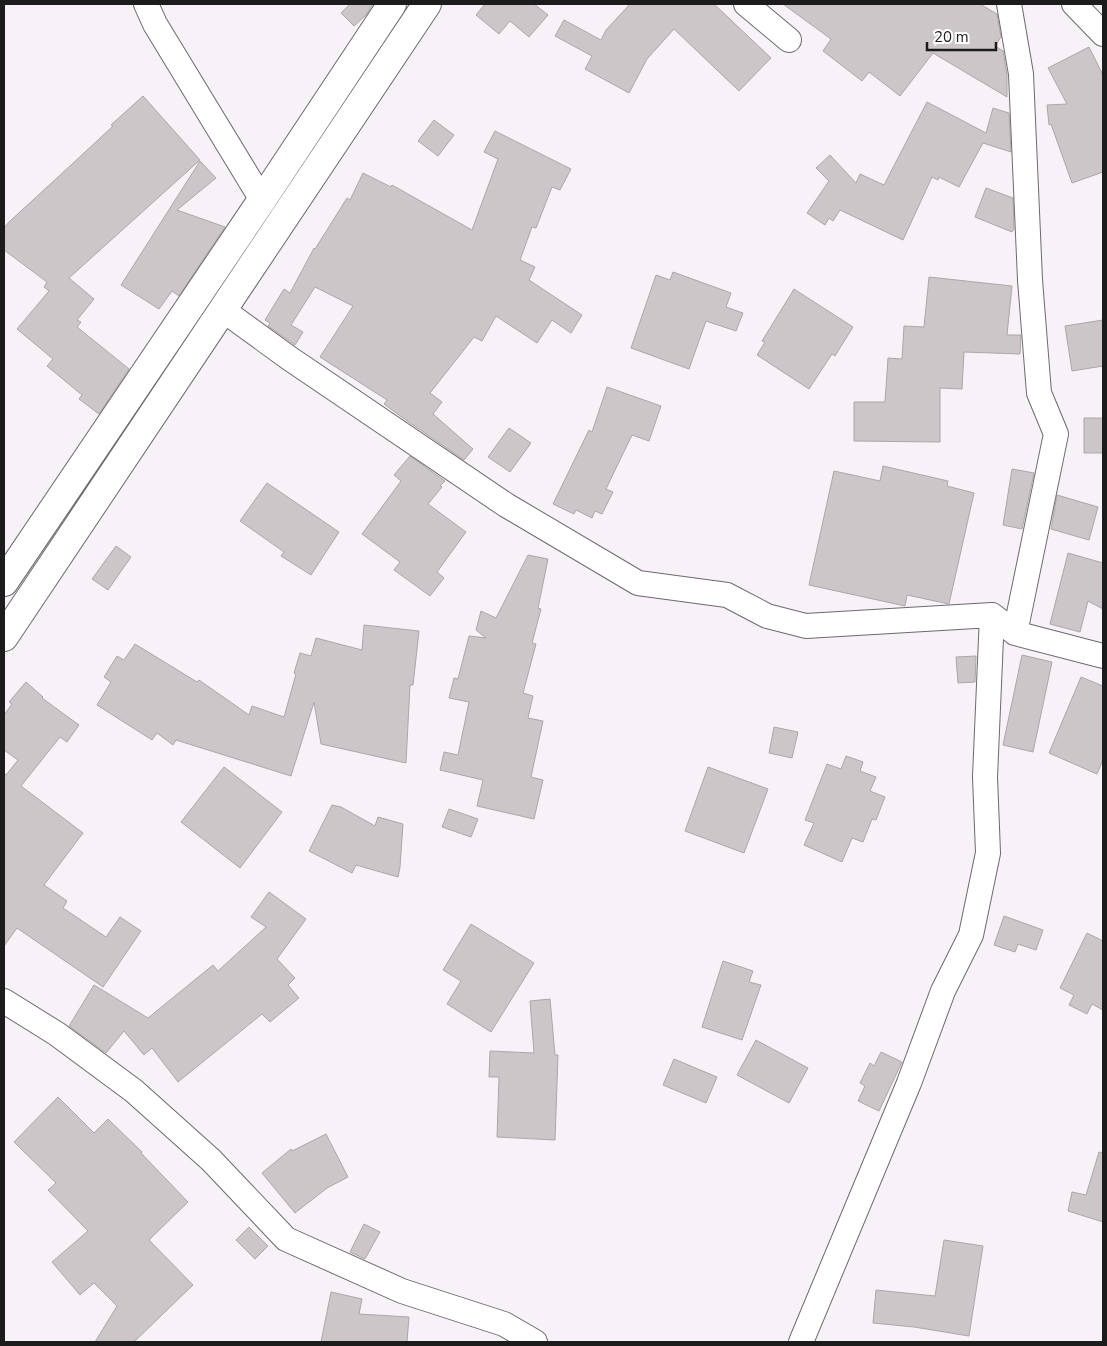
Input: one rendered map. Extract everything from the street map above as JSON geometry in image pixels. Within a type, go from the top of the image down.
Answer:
[{"type":"street","points":[[146,4],[155,24],[262,200]]},
{"type":"street","points":[[4,582],[392,4]]},
{"type":"street","points":[[4,638],[428,4]]},
{"type":"street","points":[[746,4],[789,40]]},
{"type":"street","points":[[1009,4],[1022,74],[1030,280],[1039,393],[1056,434],[1015,633]]},
{"type":"street","points":[[1074,4],[1103,34]]},
{"type":"street","points":[[223,310],[289,358],[506,505],[638,583],[727,595],[767,616],[806,626],[992,615],[1015,633],[1103,656]]},
{"type":"street","points":[[801,1342],[905,1092],[943,991],[971,934],[988,853],[985,776],[992,615]]},
{"type":"street","points":[[4,1001],[57,1034],[134,1091],[211,1160],[286,1239],[402,1291],[504,1324],[535,1342]]},
{"type":"building","points":[[350,4],[373,4],[366,15],[354,26],[341,13]]},
{"type":"building","points":[[485,4],[534,4],[548,15],[529,37],[510,21],[499,34],[476,15]]},
{"type":"building","points":[[630,4],[714,4],[771,58],[739,91],[674,29],[647,59],[629,93],[585,69],[592,56],[555,36],[564,20],[601,40],[606,30]]},
{"type":"building","points":[[783,4],[980,4],[997,14],[1001,37],[995,46],[1003,51],[1007,75],[1007,97],[933,53],[900,96],[869,72],[862,81],[823,51],[831,39]]},
{"type":"building","points":[[1089,47],[1103,75],[1103,172],[1072,183],[1051,124],[1049,125],[1047,105],[1067,104],[1048,68]]},
{"type":"building","points":[[143,96],[200,160],[69,278],[94,299],[77,320],[81,322],[77,327],[129,369],[99,414],[79,399],[82,395],[47,366],[53,359],[17,329],[49,291],[44,287],[47,282],[4,250],[4,228]]},
{"type":"building","points":[[927,102],[986,133],[993,108],[1009,113],[1011,152],[983,143],[959,187],[939,177],[938,180],[932,177],[903,240],[840,210],[833,221],[829,218],[825,225],[807,213],[829,181],[816,168],[830,155],[856,183],[860,174],[884,185]]},
{"type":"building","points":[[434,120],[454,135],[438,156],[418,141]]},
{"type":"building","points":[[495,131],[571,169],[560,190],[552,187],[536,228],[532,227],[520,260],[535,267],[529,280],[582,315],[571,333],[552,320],[537,343],[496,316],[482,341],[474,337],[430,393],[442,402],[433,414],[473,449],[464,460],[384,404],[387,400],[320,357],[353,306],[315,287],[291,325],[303,332],[295,345],[268,326],[270,323],[265,320],[284,289],[290,293],[314,248],[347,198],[350,200],[363,173],[391,187],[392,185],[472,230],[498,159],[484,152]]},
{"type":"building","points":[[200,161],[216,178],[177,210],[225,227],[179,296],[172,291],[159,309],[121,285]]},
{"type":"building","points":[[986,188],[1013,198],[1014,229],[1012,232],[975,217]]},
{"type":"building","points":[[673,272],[731,293],[726,307],[743,313],[736,331],[706,321],[689,369],[631,348],[656,275],[670,280]]},
{"type":"building","points":[[929,277],[1012,286],[1007,335],[1021,335],[1020,354],[964,352],[962,389],[940,388],[940,442],[854,441],[854,402],[885,402],[888,358],[902,359],[904,326],[924,327]]},
{"type":"building","points":[[794,289],[853,327],[835,356],[832,354],[809,389],[757,355],[765,342],[762,341]]},
{"type":"building","points":[[1103,320],[1103,366],[1072,371],[1065,326]]},
{"type":"building","points":[[607,387],[661,406],[649,441],[632,435],[606,489],[613,492],[602,514],[595,511],[592,518],[576,510],[574,514],[553,504],[589,430],[592,432]]},
{"type":"building","points":[[1084,418],[1103,418],[1103,453],[1084,453]]},
{"type":"building","points":[[509,428],[531,443],[510,472],[488,457]]},
{"type":"building","points":[[410,456],[445,481],[428,504],[466,532],[437,572],[444,578],[430,596],[394,570],[400,562],[362,534],[401,481],[394,475]]},
{"type":"building","points":[[883,466],[948,481],[947,486],[974,493],[949,604],[907,595],[905,606],[809,585],[834,471],[880,481]]},
{"type":"building","points":[[1012,469],[1034,473],[1022,529],[1003,525]]},
{"type":"building","points":[[267,483],[339,532],[311,575],[281,556],[284,552],[240,521]]},
{"type":"building","points":[[1057,495],[1098,507],[1089,540],[1051,529]]},
{"type":"building","points":[[116,546],[131,557],[108,590],[92,579]]},
{"type":"building","points":[[1068,553],[1103,563],[1103,609],[1088,601],[1080,632],[1050,624]]},
{"type":"building","points":[[528,555],[548,559],[538,608],[541,609],[532,643],[536,644],[523,693],[533,696],[528,718],[543,721],[531,777],[543,780],[534,819],[477,806],[483,780],[440,770],[444,752],[458,755],[469,702],[449,698],[454,678],[458,679],[469,636],[486,638],[476,630],[481,611],[496,618]]},
{"type":"building","points":[[364,625],[419,631],[413,685],[410,685],[406,763],[321,744],[314,702],[291,776],[176,740],[173,745],[157,733],[152,740],[97,705],[111,682],[104,677],[117,656],[124,660],[135,644],[197,682],[199,680],[249,715],[252,706],[284,717],[300,653],[311,656],[316,638],[362,650]]},
{"type":"building","points":[[1022,655],[1052,662],[1033,752],[1003,745]]},
{"type":"building","points":[[976,656],[975,682],[958,683],[956,657]]},
{"type":"building","points":[[1081,677],[1103,686],[1103,760],[1097,774],[1049,753]]},
{"type":"building","points":[[26,682],[42,698],[79,725],[67,742],[60,737],[21,786],[83,833],[44,885],[67,901],[63,908],[106,937],[120,917],[141,931],[103,987],[17,928],[4,946],[4,773],[6,775],[18,760],[4,750],[4,715],[12,704],[9,702]]},
{"type":"building","points":[[774,727],[798,732],[792,758],[769,753]]},
{"type":"building","points":[[846,756],[863,762],[860,771],[876,777],[870,791],[885,797],[876,820],[872,819],[863,842],[852,838],[842,862],[804,845],[814,823],[805,820],[827,764],[841,769]]},
{"type":"building","points":[[224,767],[282,812],[240,868],[181,822]]},
{"type":"building","points":[[708,767],[768,789],[744,853],[685,831]]},
{"type":"building","points":[[332,805],[341,807],[375,826],[378,817],[403,824],[398,877],[356,865],[352,873],[309,851]]},
{"type":"building","points":[[449,809],[478,819],[471,837],[442,827]]},
{"type":"building","points":[[269,892],[306,919],[277,959],[295,978],[288,985],[299,998],[270,1022],[262,1014],[178,1082],[152,1048],[144,1055],[124,1031],[106,1053],[69,1026],[94,985],[148,1018],[213,965],[218,971],[266,927],[251,917]]},
{"type":"building","points":[[1004,916],[1043,930],[1036,950],[1018,944],[1015,952],[994,945]]},
{"type":"building","points":[[471,924],[534,963],[491,1032],[447,1004],[461,981],[443,970]]},
{"type":"building","points":[[1087,933],[1103,941],[1103,1010],[1092,1004],[1087,1014],[1069,1005],[1074,995],[1060,988]]},
{"type":"building","points":[[723,961],[753,971],[749,982],[761,985],[742,1040],[702,1027]]},
{"type":"building","points":[[550,999],[555,1055],[558,1055],[555,1140],[497,1137],[499,1077],[489,1077],[490,1051],[534,1053],[530,1001]]},
{"type":"building","points":[[756,1040],[808,1068],[789,1103],[737,1075]]},
{"type":"building","points":[[881,1052],[902,1062],[879,1111],[858,1101],[865,1086],[860,1083],[870,1063],[874,1066]]},
{"type":"building","points":[[674,1059],[717,1077],[706,1103],[663,1085]]},
{"type":"building","points":[[58,1097],[94,1133],[108,1119],[142,1152],[188,1202],[149,1240],[193,1285],[134,1342],[95,1342],[117,1306],[94,1283],[80,1295],[52,1262],[88,1231],[48,1190],[56,1183],[14,1142]]},
{"type":"building","points":[[326,1134],[348,1177],[327,1188],[295,1213],[262,1173],[291,1149],[292,1151]]},
{"type":"building","points":[[1099,1152],[1103,1153],[1103,1222],[1068,1211],[1072,1192],[1086,1195]]},
{"type":"building","points":[[364,1224],[380,1232],[365,1259],[350,1252]]},
{"type":"building","points":[[249,1227],[268,1246],[255,1259],[236,1240]]},
{"type":"building","points":[[944,1240],[983,1246],[969,1336],[914,1327],[873,1323],[876,1290],[935,1296]]},
{"type":"building","points":[[331,1292],[362,1299],[359,1314],[409,1317],[407,1342],[321,1342]]}]
